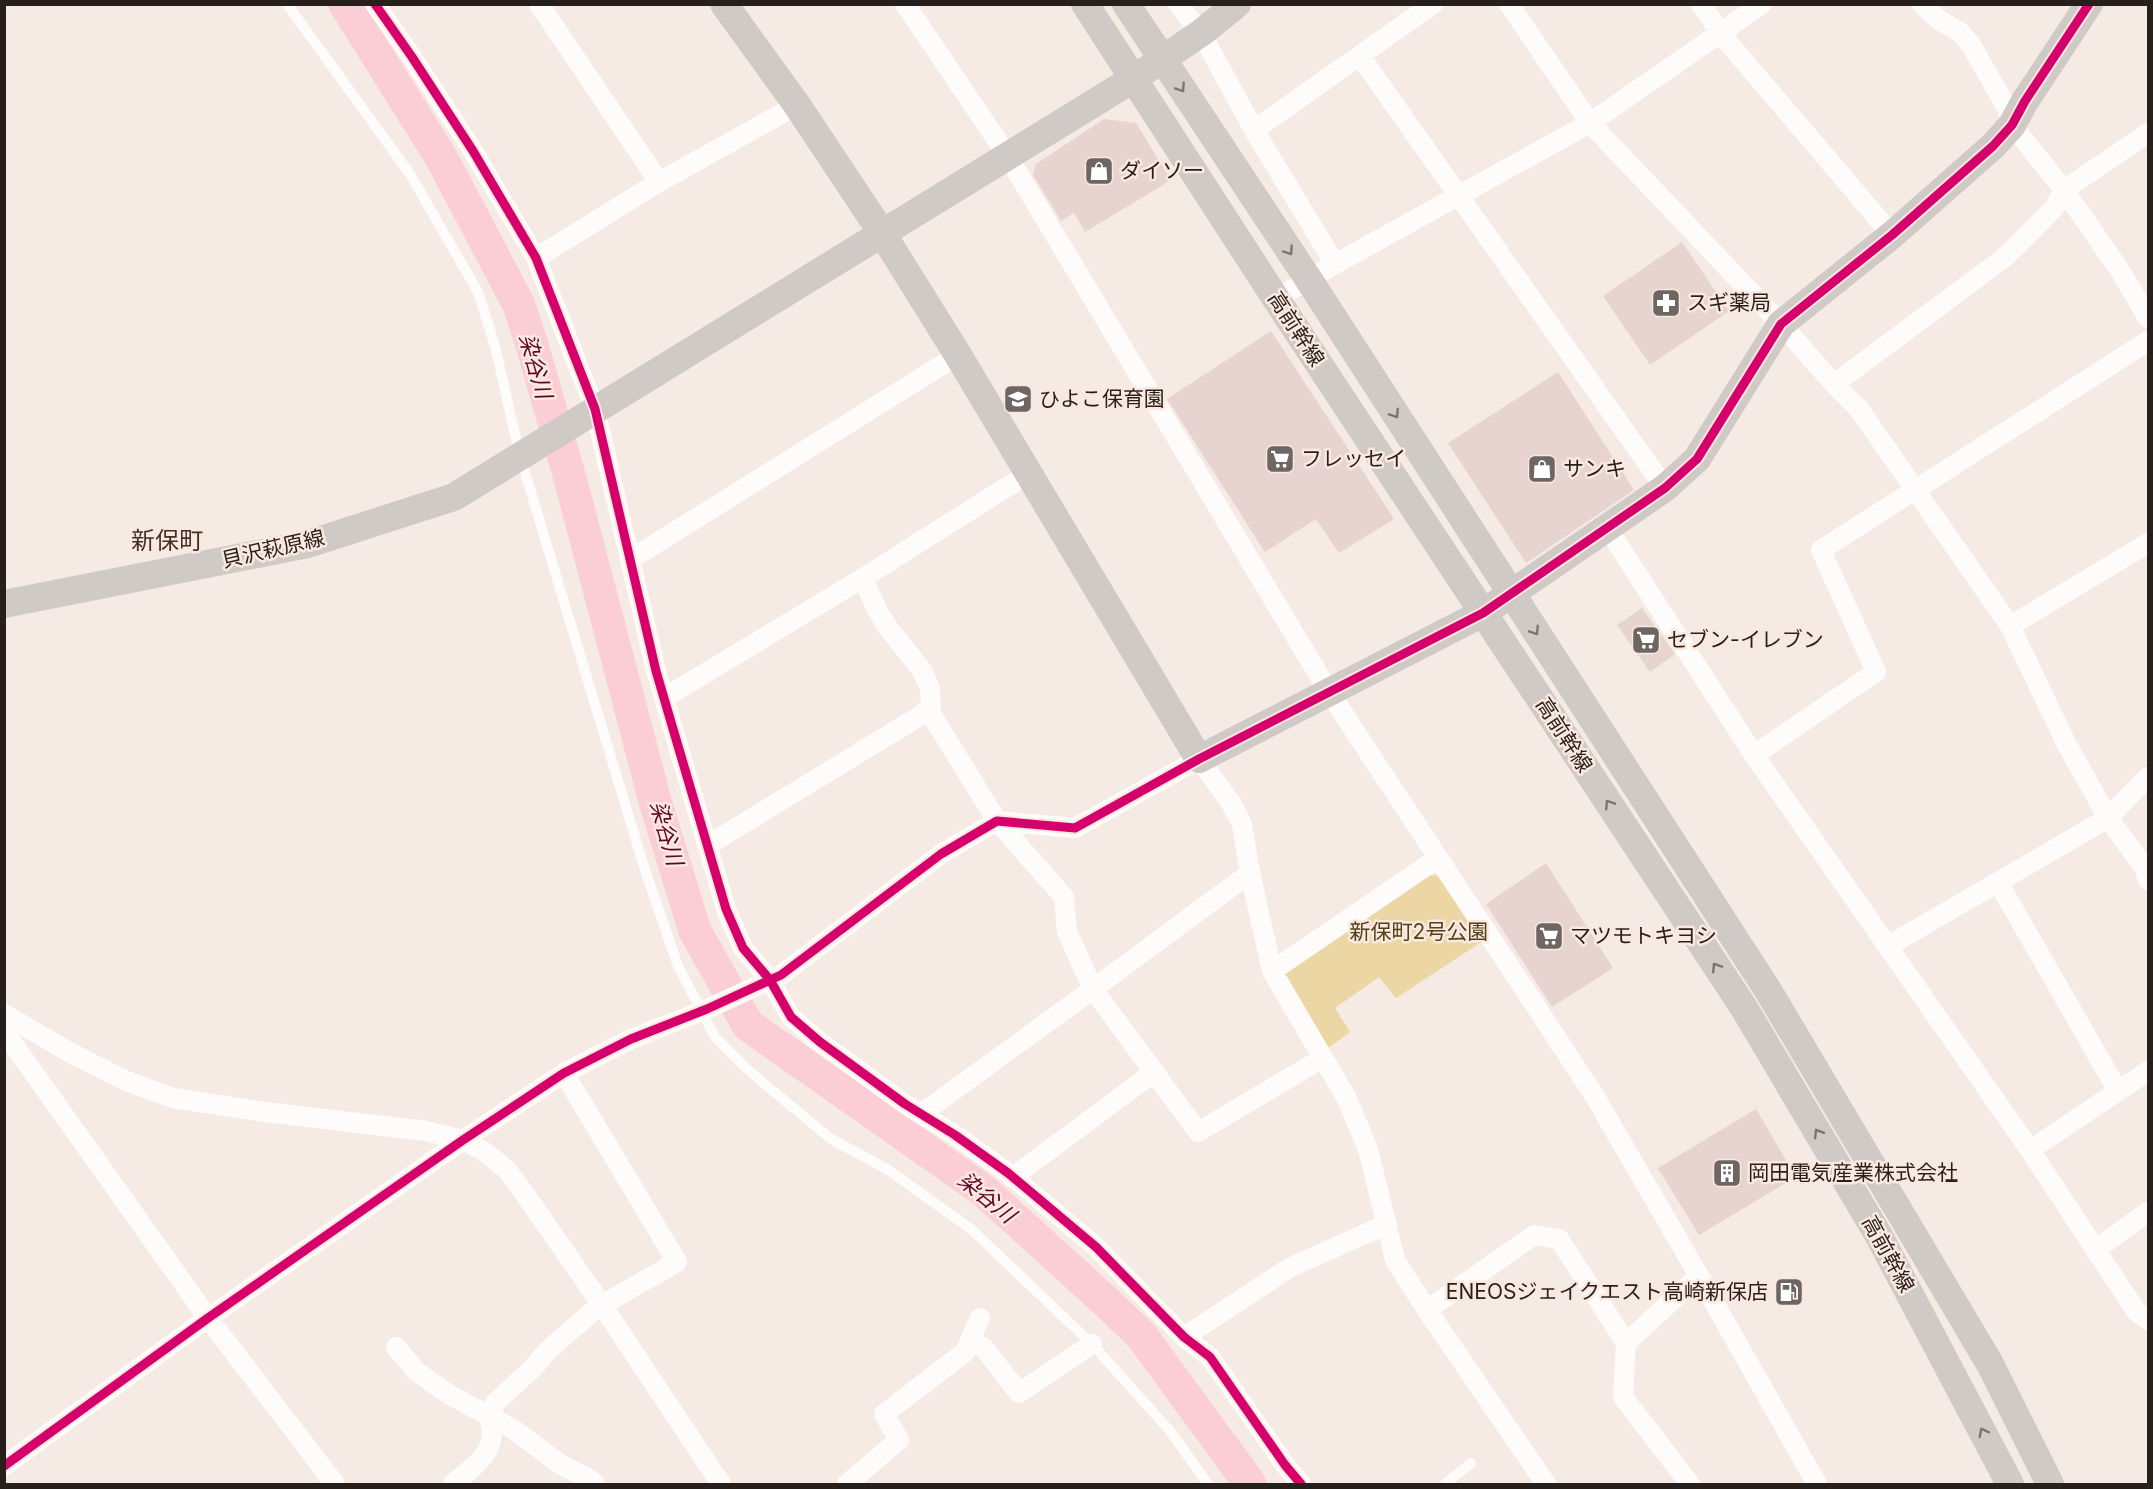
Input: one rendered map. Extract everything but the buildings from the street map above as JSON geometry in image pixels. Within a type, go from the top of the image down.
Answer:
[{"type":"street","points":[[375,4],[473,152],[536,258],[591,412],[631,559],[656,671],[726,909],[743,948],[770,980],[791,1017],[828,1048],[921,1114],[956,1135],[1013,1177],[1096,1247],[1184,1337],[1210,1357],[1301,1485]]},
{"type":"street","points":[[539,4],[659,182]]},
{"type":"street","points":[[724,4],[797,105],[882,233],[958,355],[1199,759],[1242,824],[1250,873],[1272,971],[1346,1097],[1368,1149],[1395,1260],[1546,1485]]},
{"type":"street","points":[[905,4],[1007,155],[1329,692],[1594,1095],[1817,1485]]},
{"type":"street","name":"高前幹線","points":[[1085,4],[1276,299],[1744,1008],[1879,1236],[2010,1485]]},
{"type":"street","name":"高前幹線","points":[[1126,4],[1309,280],[1769,992],[1990,1364],[2050,1485]]},
{"type":"street","points":[[1178,4],[1201,33],[1254,130],[1335,264]]},
{"type":"street","name":"貝沢萩原線","points":[[4,604],[308,544],[454,497],[1133,79],[1201,33],[1237,4]]},
{"type":"street","points":[[1254,130],[1433,4]]},
{"type":"street","points":[[1509,4],[1590,123],[1859,409],[2010,626],[2066,743],[2108,818],[2144,867],[2148,880]]},
{"type":"street","points":[[1701,4],[1721,34],[1892,235]]},
{"type":"street","points":[[1276,299],[1590,123],[1762,4]]},
{"type":"street","points":[[1922,4],[1939,20],[1960,32],[1971,45],[2007,108],[2013,125],[2064,190],[2120,269],[2148,318]]},
{"type":"street","points":[[4,1466],[208,1318],[463,1140],[564,1073],[632,1039],[781,975],[941,854],[997,821],[1075,828],[1199,759],[1483,613],[1608,529],[1665,488],[1697,459],[1780,324],[1892,235],[1993,146],[2013,125],[2081,8]]},
{"type":"street","points":[[1359,56],[1665,488]]},
{"type":"street","points":[[536,258],[659,182],[797,105]]},
{"type":"street","points":[[1834,384],[2004,258],[2055,207],[2064,190],[2148,133]]},
{"type":"street","points":[[1754,755],[1876,672],[1821,550],[2148,340]]},
{"type":"street","points":[[631,559],[958,355]]},
{"type":"street","points":[[664,698],[863,578],[1029,473]]},
{"type":"street","points":[[1608,529],[1754,755],[2030,1150],[2136,1311],[2148,1320]]},
{"type":"street","points":[[2010,626],[2148,543]]},
{"type":"street","points":[[708,845],[923,714],[931,706],[930,688],[921,669],[889,629],[877,610],[863,578]]},
{"type":"street","points":[[928,709],[997,821],[1064,897],[1067,932],[1093,989],[1198,1132],[1323,1058]]},
{"type":"street","points":[[1888,946],[2108,818],[2148,777]]},
{"type":"street","points":[[1272,971],[1438,858]]},
{"type":"street","points":[[921,1114],[1250,873]]},
{"type":"street","points":[[1998,882],[2118,1091]]},
{"type":"street","points":[[4,1014],[69,1052],[124,1080],[173,1098],[266,1112],[426,1131],[463,1140],[485,1152],[506,1169],[602,1305],[721,1485]]},
{"type":"street","points":[[4,1031],[208,1318],[335,1485]]},
{"type":"street","points":[[2030,1150],[2148,1071]]},
{"type":"street","points":[[1013,1177],[1154,1072]]},
{"type":"street","points":[[488,1416],[496,1402],[535,1366],[547,1350],[602,1305],[677,1262],[564,1073]]},
{"type":"street","points":[[2095,1250],[2148,1212]]},
{"type":"street","points":[[1184,1337],[1289,1268],[1387,1224]]},
{"type":"street","points":[[1427,1310],[1534,1236],[1558,1239],[1626,1343],[1623,1397],[1690,1485]]},
{"type":"street","points":[[1626,1343],[1699,1276]]},
{"type":"street","points":[[847,1485],[899,1440],[884,1414],[965,1352],[980,1318]]},
{"type":"street","points":[[970,1341],[984,1348],[1019,1393],[1092,1344]]},
{"type":"street","points":[[396,1347],[417,1372],[450,1395],[513,1428],[560,1464],[589,1479],[595,1485]]},
{"type":"street","points":[[453,1485],[481,1460],[491,1445],[493,1428],[488,1416]]},
{"type":"lane","points":[[287,4],[410,174],[478,292],[645,870],[678,966],[715,1037],[778,1097],[831,1139],[887,1169],[971,1229],[1092,1344],[1170,1431],[1208,1485]]},
{"type":"lane","points":[[1445,1485],[1471,1463]]},
{"type":"green space","name":"新保町2号公園","points":[[1429,875],[1438,876],[1483,941],[1396,998],[1379,977],[1335,1008],[1350,1032],[1325,1050],[1283,975]]},
{"type":"waterway","name":"染谷川","points":[[345,4],[442,159],[519,305],[571,482],[655,801],[695,931],[748,1025],[984,1191],[1102,1298],[1141,1335],[1250,1484]]},
{"type":"cycle path","points":[[375,4],[473,151],[536,258],[595,409],[656,671],[726,909],[743,948],[770,980],[791,1017],[820,1042],[905,1104],[955,1135],[1008,1173],[1096,1247],[1184,1337],[1210,1357],[1285,1465],[1301,1484]]},
{"type":"cycle path","points":[[4,1466],[208,1318],[463,1140],[564,1073],[631,1039],[707,1009],[781,975],[941,854],[997,821],[1075,828],[1199,759],[1483,613],[1665,488],[1697,459],[1781,324],[1892,235],[1993,146],[2012,125],[2025,101],[2089,4]]},
{"type":"place","name":"ダイソー","points":[[1099,171]]},
{"type":"place","name":"スギ薬局","points":[[1666,303]]},
{"type":"place","name":"ひよこ保育園","points":[[1018,399]]},
{"type":"place","name":"フレッセイ","points":[[1280,459]]},
{"type":"place","name":"サンキ","points":[[1542,469]]},
{"type":"place","name":"セブン-イレブン","points":[[1646,640]]},
{"type":"place","name":"マツモトキヨシ","points":[[1549,936]]},
{"type":"place","name":"岡田電気産業株式会社","points":[[1727,1173]]},
{"type":"place","name":"ENEOSジェイクエスト高崎新保店","points":[[1789,1292]]},
{"type":"district","name":"新保町","points":[[167,541]]}]
